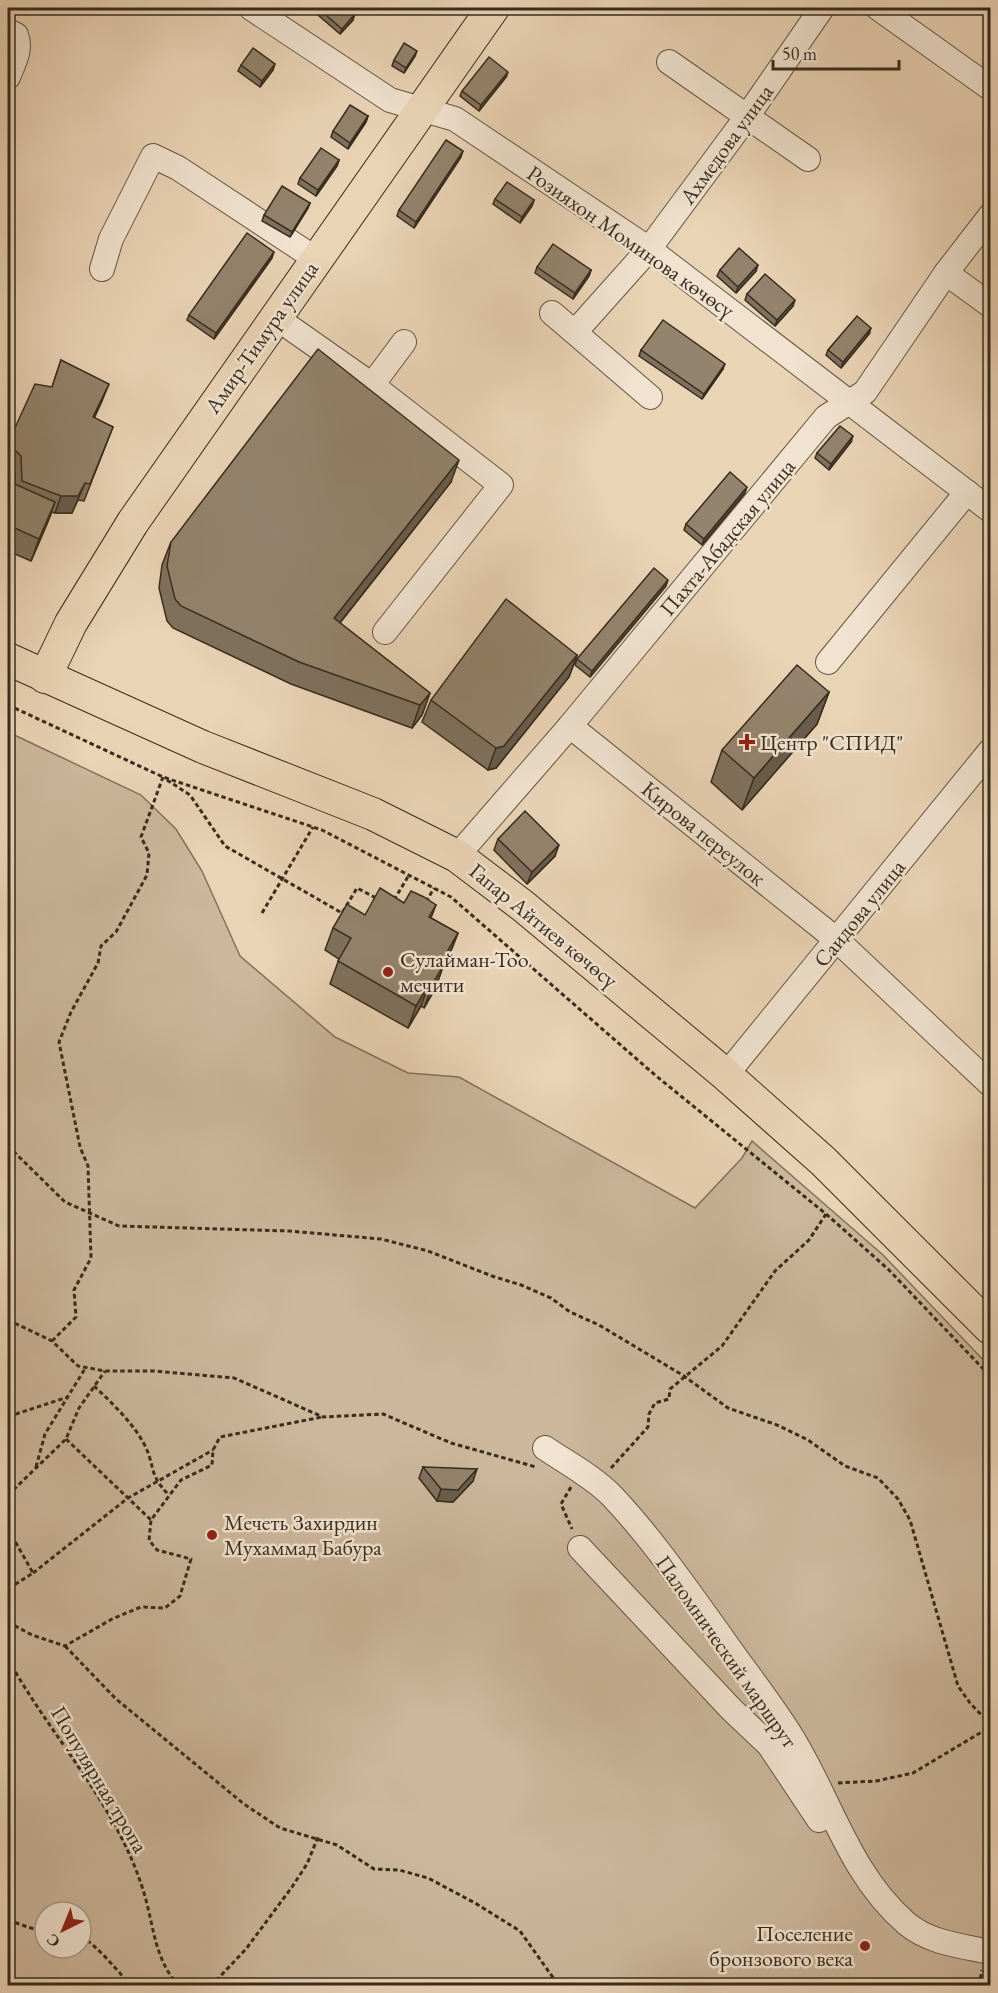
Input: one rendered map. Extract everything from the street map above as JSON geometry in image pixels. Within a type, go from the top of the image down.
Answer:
[{"type":"main road","name":"Амир-Тимура улица","points":[[45,677],[70,623],[133,522],[493,8]]},
{"type":"main road","name":"Гапар Айтиев көчөсү","points":[[8,659],[203,747],[373,814],[457,856],[523,906],[726,1075],[823,1161],[990,1328]]},
{"type":"street","name":"Розияхон Моминова көчөсү","points":[[251,8],[390,100],[420,111],[455,119],[649,249],[990,510]]},
{"type":"street","name":"Ахмедова улица","points":[[575,332],[649,249],[746,118],[822,8]]},
{"type":"street","points":[[878,8],[990,88]]},
{"type":"street","points":[[8,31],[16,35],[19,42],[18,53],[8,77]]},
{"type":"street","points":[[669,62],[746,118],[808,159]]},
{"type":"street","points":[[102,269],[111,238],[153,156],[178,168],[316,259]]},
{"type":"street","name":"Пахта-Абадская улица","points":[[457,856],[570,726],[826,417],[865,392],[946,273],[990,216]]},
{"type":"street","points":[[946,273],[990,305]]},
{"type":"street","points":[[552,312],[650,397]]},
{"type":"street","points":[[275,317],[372,385],[501,485],[385,632]]},
{"type":"street","points":[[372,385],[404,342]]},
{"type":"street","points":[[828,662],[967,492]]},
{"type":"street","name":"Кирова переулок","points":[[570,726],[837,940],[990,1084]]},
{"type":"street","name":"Саидова улица","points":[[726,1075],[990,751]]},
{"type":"street","name":"Паломнический маршрут","points":[[543,1458],[594,1480],[611,1496],[685,1586],[789,1732],[850,1853],[906,1923],[920,1933],[944,1943],[990,1952]]},
{"type":"street","points":[[580,1548],[730,1709],[769,1745],[821,1822],[850,1853]]},
{"type":"path","points":[[8,705],[163,777],[313,827],[451,897],[655,1075],[826,1214],[888,1269],[990,1376]]},
{"type":"path","points":[[163,777],[190,795],[225,846],[282,879],[342,913],[357,888],[382,902]]},
{"type":"path","points":[[52,1341],[76,1317],[74,1290],[91,1258],[88,1166],[80,1147],[59,1042],[71,1012],[98,963],[101,946],[116,932],[147,875],[149,853],[141,837],[163,777]]},
{"type":"path","points":[[262,914],[313,827]]},
{"type":"path","points":[[390,907],[409,875]]},
{"type":"path","points":[[425,904],[434,888]]},
{"type":"path","points":[[8,1146],[65,1202],[119,1226],[168,1230],[203,1227],[347,1235],[381,1239],[428,1251],[551,1298],[570,1312],[598,1325],[684,1376],[728,1408],[777,1425],[808,1440],[845,1466],[878,1478],[898,1499],[910,1520],[958,1686],[990,1725],[913,1773],[876,1782],[855,1781],[817,1786]]},
{"type":"path","points":[[594,1480],[610,1468],[648,1427],[649,1414],[655,1403],[669,1399],[670,1389],[722,1346],[776,1271],[795,1255],[826,1214]]},
{"type":"path","points":[[8,1320],[52,1341],[78,1366],[105,1371],[154,1371],[234,1378],[323,1417]]},
{"type":"path","points":[[35,1469],[45,1434],[86,1367]]},
{"type":"path","points":[[8,1495],[66,1439],[79,1408],[105,1371]]},
{"type":"path","points":[[94,1386],[124,1416],[144,1443],[155,1481],[170,1495]]},
{"type":"path","points":[[8,1413],[16,1414],[70,1396]]},
{"type":"path","points":[[65,1647],[112,1619],[141,1607],[165,1608],[180,1596],[191,1559],[157,1550],[149,1540],[151,1520],[181,1480],[212,1465],[213,1450],[220,1437],[323,1417],[383,1414],[451,1443],[543,1458]]},
{"type":"path","points":[[66,1439],[151,1520]]},
{"type":"path","points":[[8,1589],[33,1573],[128,1498],[213,1450]]},
{"type":"path","points":[[571,1487],[561,1504],[580,1548]]},
{"type":"path","points":[[8,1529],[33,1573]]},
{"type":"path","points":[[8,1622],[32,1635],[65,1647],[116,1699],[244,1804],[280,1828],[318,1837],[337,1845],[374,1869],[399,1870],[428,1878],[520,1930],[559,1986]]},
{"type":"path","name":"Популярная тропа","points":[[8,1659],[68,1750],[125,1847],[144,1892],[165,1971],[179,1986]]},
{"type":"path","points":[[211,1986],[246,1949],[292,1887],[307,1864],[318,1837]]},
{"type":"path","points":[[8,1920],[33,1929]]},
{"type":"path","points":[[93,1944],[104,1959],[132,1986]]},
{"type":"shaded area","points":[[8,732],[141,795],[176,829],[202,871],[240,956],[335,1037],[408,1073],[459,1077],[695,1208],[742,1158],[752,1141],[883,1255],[990,1367],[990,1985],[8,1986]]},
{"type":"building","points":[[322,8],[348,8],[355,14],[342,29],[320,10]]},
{"type":"building","points":[[404,43],[417,51],[406,68],[394,60]]},
{"type":"building","points":[[253,48],[275,64],[262,81],[241,65]]},
{"type":"building","points":[[489,57],[508,72],[481,105],[462,91]]},
{"type":"building","points":[[350,105],[368,116],[350,143],[333,131]]},
{"type":"building","points":[[446,140],[463,151],[416,222],[399,210]]},
{"type":"building","points":[[321,148],[339,160],[318,190],[300,178]]},
{"type":"building","points":[[507,182],[534,200],[522,217],[495,199]]},
{"type":"building","points":[[282,186],[310,203],[292,232],[264,215]]},
{"type":"building","points":[[247,233],[274,252],[216,333],[189,315]]},
{"type":"building","points":[[553,244],[591,270],[575,293],[537,267]]},
{"type":"building","points":[[739,248],[758,265],[738,287],[720,270]]},
{"type":"building","points":[[765,274],[795,300],[777,320],[747,294]]},
{"type":"building","points":[[857,316],[871,328],[843,362],[828,350]]},
{"type":"building","points":[[663,320],[725,364],[704,394],[641,350]]},
{"type":"building","points":[[318,349],[459,460],[334,618],[430,693],[420,705],[299,662],[181,606],[175,599],[167,566],[171,542]]},
{"type":"building","points":[[61,360],[109,384],[93,417],[113,427],[90,484],[85,483],[78,496],[61,496],[22,481],[21,456],[8,443],[35,384],[52,387]]},
{"type":"building","points":[[840,426],[853,436],[831,464],[817,453]]},
{"type":"building","points":[[730,472],[747,487],[704,539],[686,524]]},
{"type":"building","points":[[8,481],[55,502],[39,539],[8,525]]},
{"type":"building","points":[[654,568],[668,580],[592,671],[577,659]]},
{"type":"building","points":[[506,599],[577,655],[504,746],[496,748],[431,700]]},
{"type":"building","points":[[797,665],[829,692],[754,778],[722,750]]},
{"type":"building","points":[[525,811],[559,845],[532,872],[498,839]]},
{"type":"building","name":"Сулайман-Тоо мечити","points":[[380,888],[404,903],[411,891],[424,897],[436,905],[429,917],[458,933],[440,964],[443,966],[416,1006],[338,961],[351,938],[333,928],[347,904],[365,915]]},
{"type":"building","points":[[423,1467],[477,1469],[458,1490],[441,1489]]},
{"type":"place","name":"Центр \"СПИД\"","points":[[747,742]]},
{"type":"place","name":"Сулайман-Тоо мечити","points":[[388,972]]},
{"type":"place","name":"Мечеть Захирдин Мухаммад Бабура","points":[[212,1535]]},
{"type":"place","name":"Поселение бронзового века","points":[[865,1946]]}]
